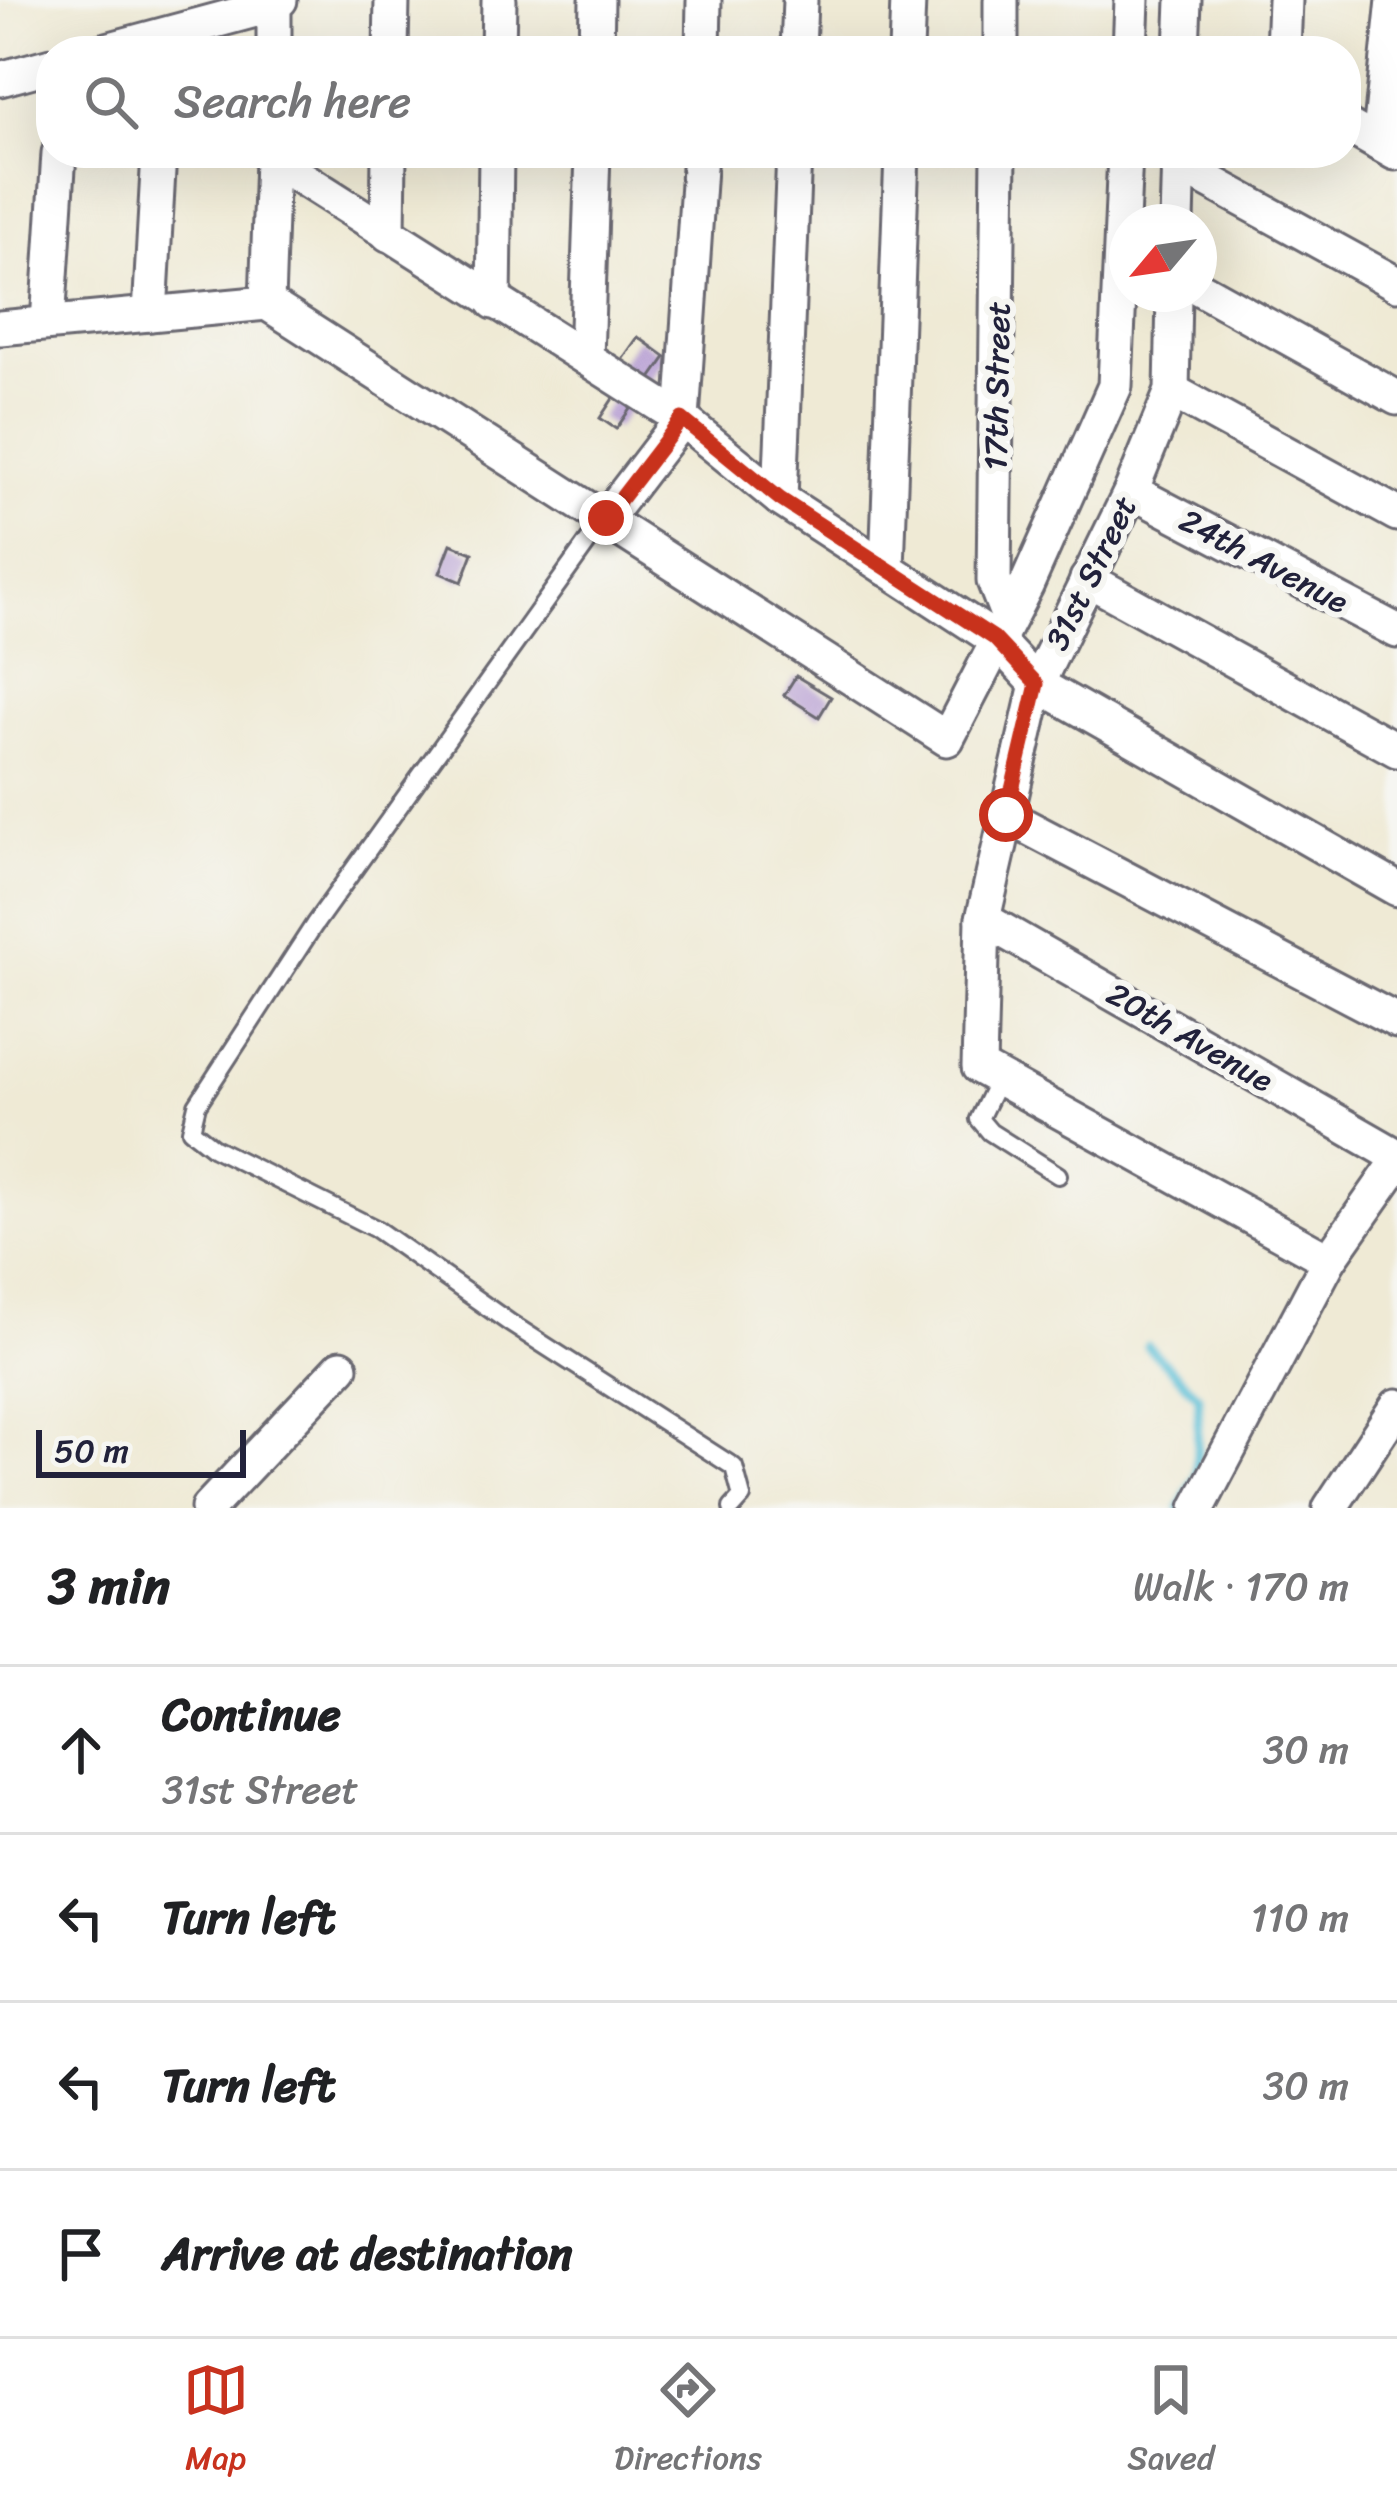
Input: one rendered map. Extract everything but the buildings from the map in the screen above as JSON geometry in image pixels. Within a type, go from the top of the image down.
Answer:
[{"type":"street","points":[[391,36],[392,0]]},
{"type":"street","points":[[498,36],[499,0]]},
{"type":"street","points":[[596,36],[597,0]]},
{"type":"street","points":[[704,0],[704,36]]},
{"type":"street","points":[[799,36],[800,0]]},
{"type":"street","points":[[907,36],[908,0]]},
{"type":"street","points":[[1000,36],[1001,0]]},
{"type":"street","points":[[1131,36],[1132,0]]},
{"type":"street","points":[[1183,36],[1184,0]]},
{"type":"street","points":[[1284,36],[1286,0]]},
{"type":"street","points":[[1361,134],[1388,149],[1394,0]]},
{"type":"street","points":[[184,36],[277,2],[275,36]]},
{"type":"street","points":[[0,79],[36,69]]},
{"type":"street","points":[[48,323],[58,168]]},
{"type":"street","points":[[150,314],[158,168]]},
{"type":"street","points":[[267,303],[272,168]]},
{"type":"street","points":[[290,168],[682,419],[780,499],[886,569],[1001,628],[1037,684],[1397,889]]},
{"type":"street","points":[[388,234],[389,168]]},
{"type":"street","points":[[494,302],[496,168]]},
{"type":"street","points":[[586,358],[592,168]]},
{"type":"street","points":[[606,518],[682,419],[699,168]]},
{"type":"street","points":[[780,499],[793,168]]},
{"type":"street","points":[[886,569],[901,168]]},
{"type":"street","name":"17th Street","points":[[999,168],[994,581],[1001,628]]},
{"type":"street","points":[[0,328],[267,303],[947,739],[1114,386],[1124,168]]},
{"type":"street","points":[[1178,204],[1179,168]]},
{"type":"street","points":[[1195,168],[1397,284]]},
{"type":"street","points":[[1217,298],[1397,398]]},
{"type":"street","name":"31st Street","points":[[989,1072],[983,919],[1037,684],[1131,491],[1172,391],[1174,312]]},
{"type":"street","points":[[1172,391],[1397,514]]},
{"type":"street","name":"24th Avenue","points":[[1131,491],[1397,632]]},
{"type":"street","points":[[1087,580],[1397,750]]},
{"type":"street","points":[[1006,815],[1397,1021]]},
{"type":"street","name":"20th Avenue","points":[[983,919],[1397,1159]]},
{"type":"street","points":[[989,1072],[1329,1260]]},
{"type":"street","points":[[1198,1508],[1329,1260],[1397,1159]]},
{"type":"street","points":[[208,1508],[341,1367]]},
{"type":"street","points":[[1330,1508],[1397,1406]]},
{"type":"lane","points":[[606,518],[314,925],[197,1105],[191,1130],[214,1148],[376,1229],[510,1323],[734,1467],[742,1497],[732,1508]]},
{"type":"lane","points":[[989,1072],[979,1119],[990,1132],[1058,1175]]},
{"type":"waterway","points":[[1147,1346],[1199,1396],[1196,1476],[1180,1508]]},
{"type":"route","points":[[606,518],[682,419],[780,499],[994,638],[1037,684],[1006,815]]}]
